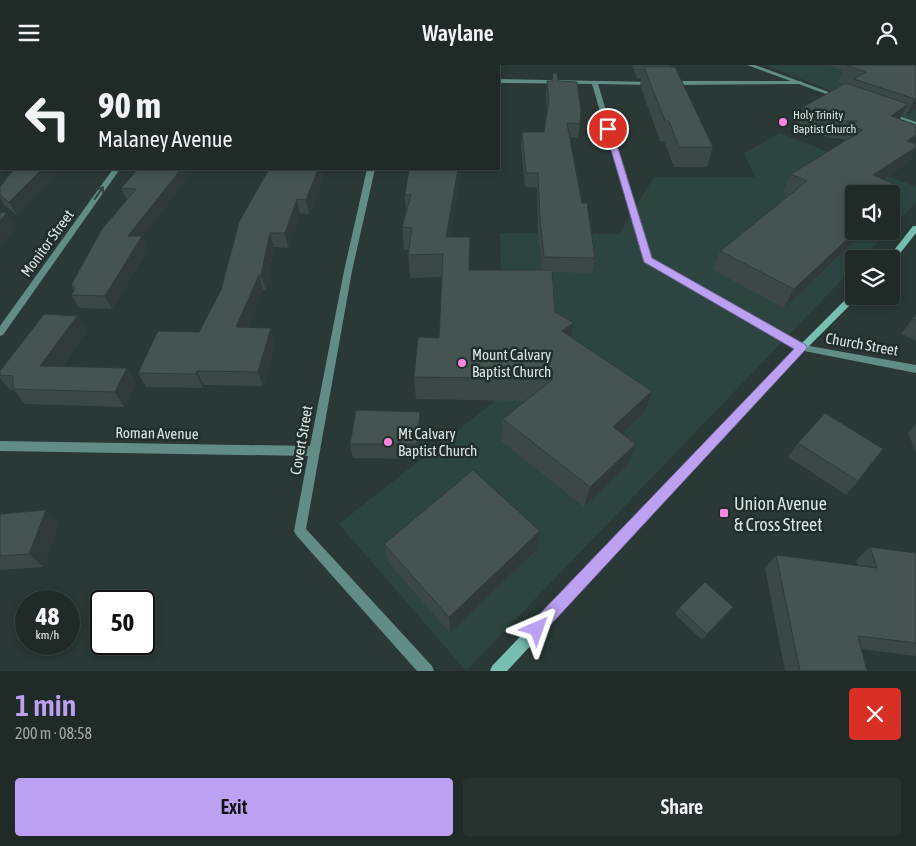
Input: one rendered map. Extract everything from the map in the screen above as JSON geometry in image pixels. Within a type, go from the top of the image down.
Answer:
[{"type":"main road","points":[[898,250],[916,228]]},
{"type":"main road","points":[[497,671],[802,348],[845,305]]},
{"type":"street","points":[[750,65],[850,101]]},
{"type":"street","points":[[500,81],[800,83]]},
{"type":"street","name":"Church Street","points":[[594,82],[647,260],[802,348],[916,369]]},
{"type":"street","points":[[878,111],[916,124]]},
{"type":"street","name":"Monitor Street","points":[[0,333],[115,170]]},
{"type":"street","name":"Covert Street","points":[[371,170],[348,271],[300,531],[428,671]]},
{"type":"street","name":"Roman Avenue","points":[[0,446],[314,451]]},
{"type":"shaded area","points":[[765,65],[916,65],[916,124]]},
{"type":"shaded area","points":[[780,133],[916,187],[916,202],[900,219],[900,185],[845,185],[845,240],[880,240],[870,250],[845,250],[845,276],[466,671],[339,524],[505,393],[500,233],[619,234],[654,177],[755,177],[744,153]]},
{"type":"building","points":[[846,65],[916,65],[916,98],[854,79],[866,72]]},
{"type":"building","points":[[644,67],[675,67],[713,147],[679,147],[669,121],[665,121]]},
{"type":"building","points":[[553,73],[557,73],[558,81],[577,82],[581,111],[580,124],[567,123],[582,203],[587,203],[595,258],[544,257],[538,173],[526,173],[522,132],[544,132],[549,100],[547,81],[552,81]]},
{"type":"building","points":[[846,83],[908,104],[891,116],[916,125],[916,135],[907,141],[916,144],[916,147],[873,175],[897,185],[845,185],[846,240],[794,289],[720,251],[807,181],[791,174],[863,130],[851,126],[858,121],[838,121],[803,107]]},
{"type":"building","points":[[13,170],[41,170],[9,202],[0,195],[0,187]]},
{"type":"building","points":[[137,170],[180,170],[128,236],[142,236],[105,296],[71,295],[76,288],[71,285],[102,229],[136,189],[121,188]]},
{"type":"building","points":[[268,170],[318,170],[306,200],[297,199],[285,233],[270,233],[261,275],[259,275],[236,327],[271,328],[258,372],[197,371],[196,374],[138,373],[158,331],[199,332],[221,290],[239,222]]},
{"type":"building","points":[[409,170],[458,170],[446,237],[470,237],[469,270],[552,270],[555,312],[574,323],[562,331],[652,391],[613,427],[636,444],[590,487],[503,419],[553,379],[414,377],[418,337],[439,338],[443,254],[408,255],[412,228],[402,227],[411,195],[405,195]]},
{"type":"building","points":[[0,212],[7,213],[0,221]]},
{"type":"building","points":[[44,314],[77,316],[40,366],[127,368],[115,392],[13,389],[13,376],[0,375],[0,371]]},
{"type":"building","points":[[356,410],[420,412],[417,444],[350,444]]},
{"type":"building","points":[[825,413],[883,449],[858,481],[798,443]]},
{"type":"building","points":[[473,470],[540,531],[449,617],[384,544]]},
{"type":"building","points":[[46,510],[29,554],[0,556],[0,514]]},
{"type":"building","points":[[870,547],[916,553],[916,643],[858,636],[867,671],[800,671],[776,555],[877,568]]},
{"type":"building","points":[[705,582],[733,607],[707,634],[679,608]]},
{"type":"place","name":"Holy Trinity Baptist Church","points":[[783,122]]},
{"type":"place","name":"Mount Calvary Baptist Church","points":[[462,363]]},
{"type":"place","name":"Mt Calvary Baptist Church","points":[[388,442]]},
{"type":"place","name":"Union Avenue & Cross Street","points":[[724,513]]},
{"type":"route","points":[[537,629],[802,348],[647,260],[608,129]]}]
